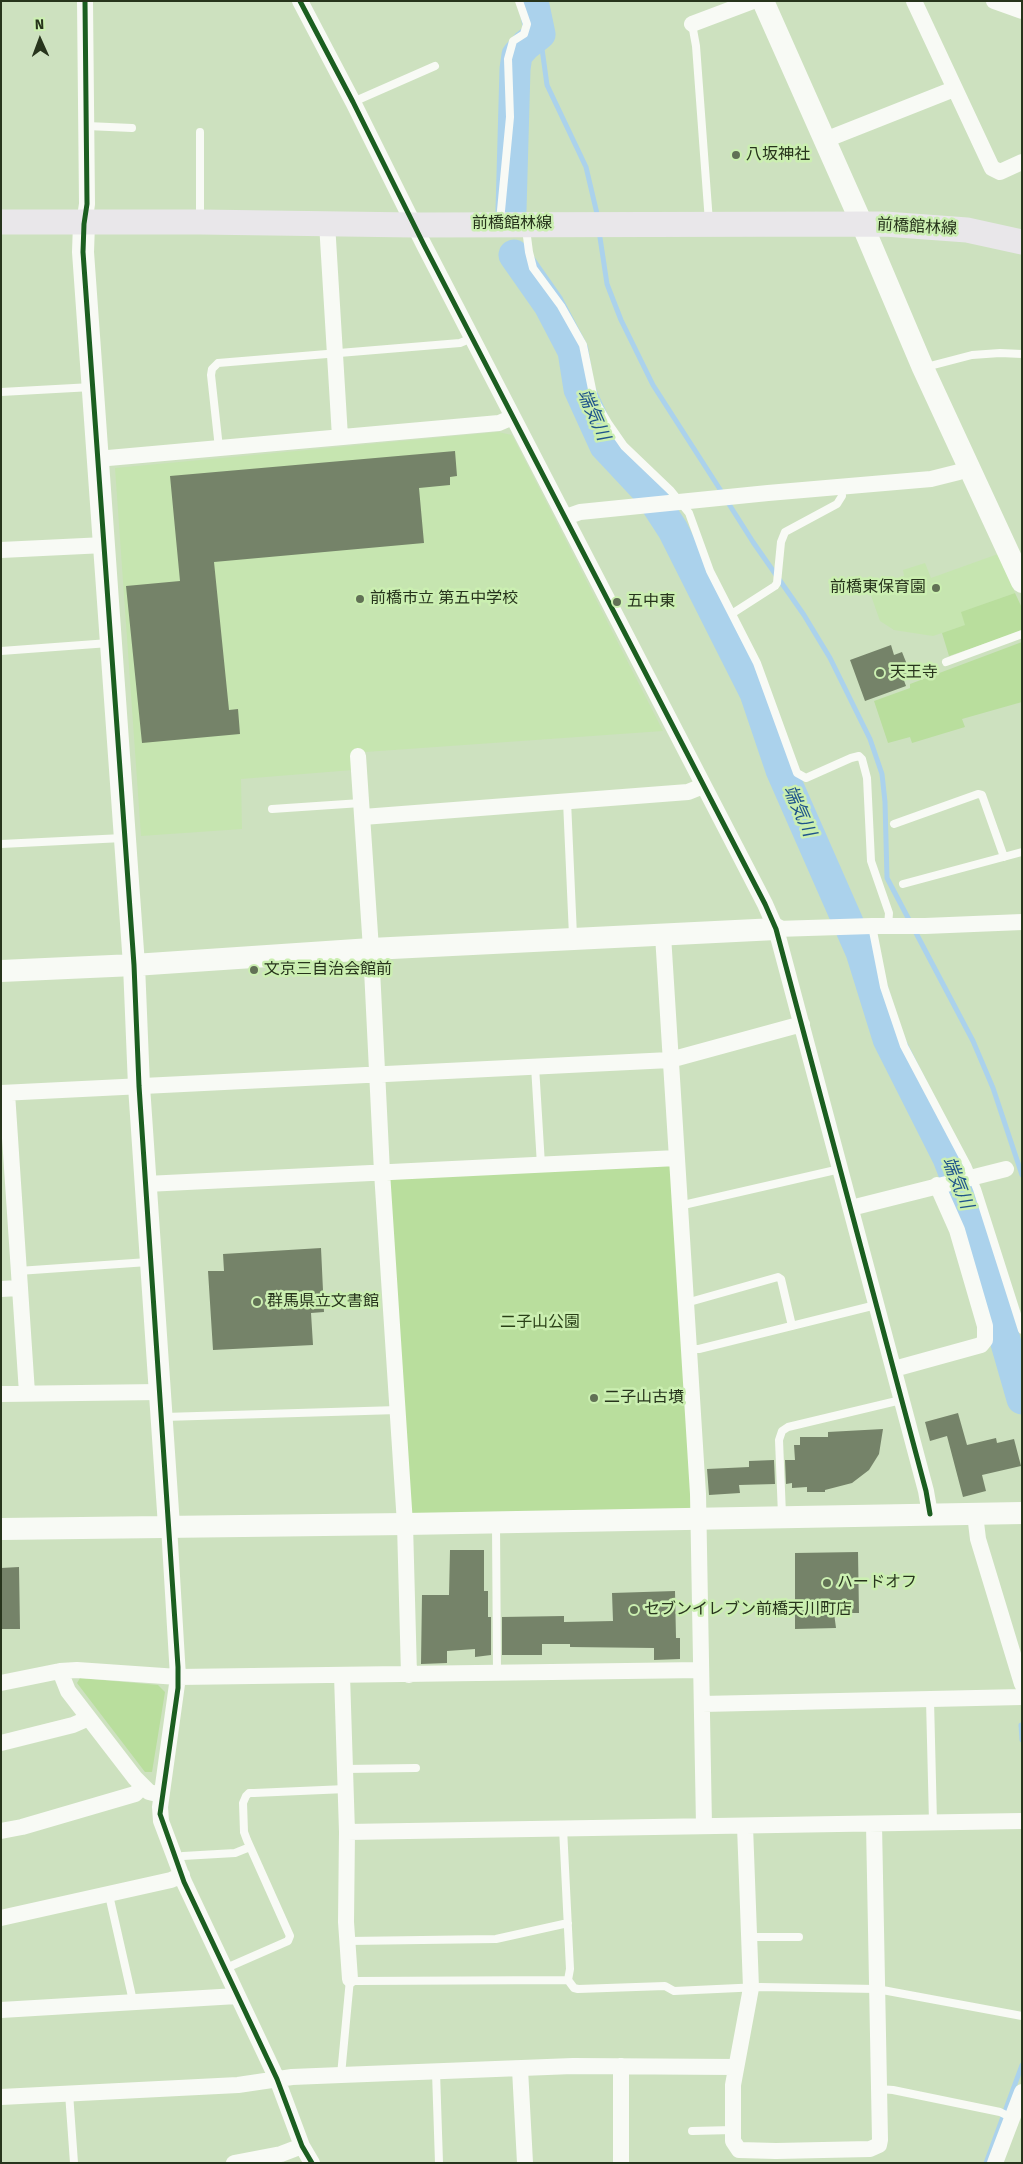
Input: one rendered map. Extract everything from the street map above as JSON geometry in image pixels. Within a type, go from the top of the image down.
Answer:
[{"type":"main road","name":"前橋館林線","points":[[1,222],[414,225],[885,224],[967,230],[1022,242]]},
{"type":"street","points":[[85,1],[87,204],[83,252],[126,838],[139,1086],[178,1677],[160,1807],[162,1821],[175,1859],[224,1970],[276,2079],[302,2146],[312,2163]]},
{"type":"street","points":[[300,1],[513,418],[766,904],[776,929],[802,1024],[926,1491],[930,1514]]},
{"type":"street","points":[[692,24],[753,1]]},
{"type":"street","points":[[763,1],[862,224],[923,368],[1022,582]]},
{"type":"street","points":[[914,1],[992,168],[1000,172],[1022,162]]},
{"type":"street","points":[[994,1],[1022,11]]},
{"type":"street","points":[[825,140],[954,89]]},
{"type":"street","points":[[327,223],[340,437]]},
{"type":"street","points":[[97,459],[499,423],[513,418]]},
{"type":"street","points":[[566,517],[580,512],[931,479],[960,472],[968,468]]},
{"type":"street","points":[[1,550],[105,545]]},
{"type":"street","points":[[358,756],[372,949],[376,1074],[405,1524],[409,1675]]},
{"type":"street","points":[[362,810],[567,801],[688,792],[703,786]]},
{"type":"street","points":[[1,971],[134,965],[372,949],[776,929],[1022,922]]},
{"type":"street","points":[[663,935],[698,1518],[704,1826]]},
{"type":"street","points":[[27,1393],[18,1271],[7,1190],[4,1093],[670,1060],[802,1024]]},
{"type":"street","points":[[146,1184],[677,1158]]},
{"type":"street","points":[[851,1208],[1006,1169]]},
{"type":"street","points":[[894,1369],[981,1345],[985,1340],[986,1326],[957,1230],[937,1185]]},
{"type":"street","points":[[1,1289],[19,1288]]},
{"type":"street","points":[[1,1394],[160,1392]]},
{"type":"street","points":[[1,1528],[496,1523],[1022,1513]]},
{"type":"street","points":[[975,1514],[978,1539],[1022,1684]]},
{"type":"street","points":[[1,1683],[60,1671],[178,1677],[701,1670]]},
{"type":"street","points":[[60,1671],[68,1691],[142,1787],[148,1792],[161,1795]]},
{"type":"street","points":[[342,1675],[350,1980]]},
{"type":"street","points":[[702,1704],[1022,1697]]},
{"type":"street","points":[[1,1743],[73,1725],[89,1718]]},
{"type":"street","points":[[1,1831],[22,1827],[135,1794],[142,1787]]},
{"type":"street","points":[[347,1832],[1022,1821]]},
{"type":"street","points":[[745,1826],[750,1988],[733,2085],[733,2130],[735,2146],[739,2150],[776,2157],[874,2148],[880,2140],[874,1824]]},
{"type":"street","points":[[1,1918],[109,1895],[171,1880],[182,1875]]},
{"type":"street","points":[[1,2010],[237,1996]]},
{"type":"street","points":[[1,2097],[238,2085],[276,2079],[341,2075],[622,2066],[736,2067]]},
{"type":"street","points":[[621,2163],[622,2066]]},
{"type":"street","points":[[520,2069],[525,2163]]},
{"type":"street","points":[[994,2163],[1022,2092]]},
{"type":"street","points":[[234,2163],[281,2154],[302,2146]]},
{"type":"lane","points":[[499,224],[510,117],[508,59],[513,41],[524,34],[527,24],[520,1]]},
{"type":"lane","points":[[692,24],[696,46],[709,224]]},
{"type":"lane","points":[[353,102],[435,66]]},
{"type":"lane","points":[[87,126],[132,128]]},
{"type":"lane","points":[[200,132],[200,222]]},
{"type":"lane","points":[[525,224],[529,252],[534,268],[561,306],[583,345],[594,399],[598,407],[624,446],[682,503],[689,513],[710,571],[757,663],[797,774],[806,778],[851,758],[859,756],[862,759],[867,778],[871,861],[888,913],[880,926],[884,987],[904,1046],[952,1134],[972,1177],[1022,1330]]},
{"type":"lane","points":[[219,448],[211,375],[214,366],[223,362],[460,343],[472,338]]},
{"type":"lane","points":[[923,368],[972,355],[1022,354]]},
{"type":"lane","points":[[1,392],[93,386]]},
{"type":"lane","points":[[733,613],[775,586],[777,583],[781,542],[785,532],[837,504],[842,496],[841,486]]},
{"type":"lane","points":[[946,662],[1022,634]]},
{"type":"lane","points":[[1,651],[111,643]]},
{"type":"lane","points":[[894,824],[978,794],[982,795],[1004,856]]},
{"type":"lane","points":[[567,801],[574,939]]},
{"type":"lane","points":[[272,810],[362,810]]},
{"type":"lane","points":[[1,844],[126,838]]},
{"type":"lane","points":[[904,884],[1022,852]]},
{"type":"lane","points":[[535,1066],[540,1165]]},
{"type":"lane","points":[[680,1206],[840,1169]]},
{"type":"lane","points":[[18,1271],[152,1261]]},
{"type":"lane","points":[[685,1301],[778,1277],[781,1279],[792,1326]]},
{"type":"lane","points":[[688,1348],[699,1349],[876,1305]]},
{"type":"lane","points":[[782,1517],[779,1440],[782,1431],[788,1427],[902,1400]]},
{"type":"lane","points":[[162,1417],[398,1410]]},
{"type":"lane","points":[[496,1523],[497,1673]]},
{"type":"lane","points":[[930,1700],[933,1823]]},
{"type":"lane","points":[[345,1769],[416,1768]]},
{"type":"lane","points":[[224,1970],[288,1941],[290,1936],[244,1832],[243,1803],[249,1793],[346,1789]]},
{"type":"lane","points":[[563,1828],[570,1969],[568,1980],[574,1988],[665,1986],[674,1991],[750,1988],[877,1989],[1022,2016]]},
{"type":"lane","points":[[175,1859],[183,1856],[235,1853],[250,1847]]},
{"type":"lane","points":[[109,1895],[133,2001]]},
{"type":"lane","points":[[348,1941],[496,1939],[568,1923]]},
{"type":"lane","points":[[749,1937],[799,1937]]},
{"type":"lane","points":[[341,2075],[350,1980],[568,1980]]},
{"type":"lane","points":[[436,2072],[439,2163]]},
{"type":"lane","points":[[879,2089],[1000,2112],[1012,2118]]},
{"type":"lane","points":[[69,2093],[74,2163]]},
{"type":"lane","points":[[692,2131],[733,2130]]},
{"type":"shaded area","name":"前橋市立 第五中学校","points":[[498,432],[512,435],[663,731],[351,753],[353,770],[241,779],[242,829],[141,836],[115,468]]},
{"type":"shaded area","points":[[998,554],[1015,593],[962,612],[966,625],[933,636],[894,630],[880,621],[868,587],[904,576],[903,570],[925,563],[931,578]]},
{"type":"green space","points":[[1015,593],[1022,608],[1022,631],[949,656],[942,633],[965,625],[961,612]]},
{"type":"green space","points":[[1022,642],[1022,702],[962,719],[965,727],[912,743],[910,737],[888,743],[874,701],[910,688],[910,684]]},
{"type":"green space","name":"二子山公園","points":[[677,1158],[698,1518],[405,1524],[382,1172]]},
{"type":"green space","points":[[80,1678],[158,1685],[165,1692],[152,1772],[145,1772],[77,1683]]},
{"type":"building","points":[[455,451],[457,476],[450,477],[450,485],[419,488],[424,543],[214,562],[229,710],[238,709],[240,734],[142,743],[126,586],[180,581],[170,476]]},
{"type":"building","name":"天王寺","points":[[891,645],[894,655],[902,652],[910,672],[902,675],[906,686],[865,701],[850,660]]},
{"type":"building","points":[[321,1248],[324,1312],[311,1313],[313,1345],[213,1350],[208,1271],[224,1271],[223,1254]]},
{"type":"building","points":[[958,1413],[967,1445],[996,1438],[997,1443],[1014,1439],[1021,1466],[982,1475],[986,1491],[963,1497],[947,1436],[930,1441],[925,1422]]},
{"type":"building","points":[[883,1429],[879,1454],[869,1470],[852,1483],[825,1490],[825,1492],[807,1492],[807,1487],[792,1488],[792,1483],[786,1484],[785,1460],[795,1460],[794,1445],[800,1445],[800,1437],[828,1437],[828,1432]]},
{"type":"building","points":[[774,1460],[775,1484],[739,1485],[740,1493],[709,1495],[707,1469],[749,1467],[749,1461]]},
{"type":"building","points":[[450,1550],[484,1550],[484,1591],[488,1591],[488,1617],[491,1617],[491,1655],[475,1657],[475,1649],[447,1651],[447,1663],[421,1664],[422,1595],[449,1595]]},
{"type":"building","name":"ハードオフ","points":[[858,1552],[859,1613],[834,1613],[836,1628],[795,1629],[795,1553]]},
{"type":"building","points":[[19,1567],[20,1629],[1,1629],[1,1568]]},
{"type":"building","points":[[675,1591],[676,1638],[680,1638],[680,1659],[654,1660],[654,1648],[570,1647],[570,1644],[542,1644],[542,1655],[502,1655],[502,1617],[564,1616],[564,1622],[613,1621],[612,1593]]},
{"type":"waterway","name":"端気川","points":[[511,210],[515,69],[517,55],[540,34],[533,1]]},
{"type":"waterway","points":[[540,34],[547,85],[586,167],[598,218]]},
{"type":"waterway","points":[[599,231],[607,284],[621,320],[653,385],[723,494]]},
{"type":"waterway","name":"端気川","points":[[514,255],[549,305],[573,351],[579,389],[605,446],[649,493],[673,530],[755,693],[781,770],[861,952],[888,1039],[948,1158],[966,1204],[1022,1399]]},
{"type":"waterway","points":[[727,501],[804,615],[830,658],[870,739],[882,774],[885,802],[887,878],[973,1041],[993,1088],[1022,1175]]},
{"type":"waterway","points":[[1021,1725],[1022,1740]]},
{"type":"waterway","points":[[986,2163],[1022,2065]]},
{"type":"cycle path","points":[[85,1],[87,204],[83,252],[134,965],[139,1086],[178,1667],[178,1688],[160,1814],[184,1882],[277,2079],[302,2146],[312,2163]]},
{"type":"cycle path","points":[[300,1],[765,904],[776,929],[926,1491],[930,1514]]},
{"type":"place","name":"八坂神社","points":[[736,155]]},
{"type":"place","name":"前橋東保育園","points":[[936,588]]},
{"type":"place","name":"前橋市立 第五中学校","points":[[360,599]]},
{"type":"place","name":"五中東","points":[[617,602]]},
{"type":"place","name":"天王寺","points":[[880,673]]},
{"type":"place","name":"文京三自治会館前","points":[[254,970]]},
{"type":"place","name":"群馬県立文書館","points":[[257,1302]]},
{"type":"place","name":"二子山古墳","points":[[594,1398]]},
{"type":"place","name":"ハードオフ","points":[[827,1583]]},
{"type":"place","name":"セブンイレブン前橋天川町店","points":[[634,1610]]}]
